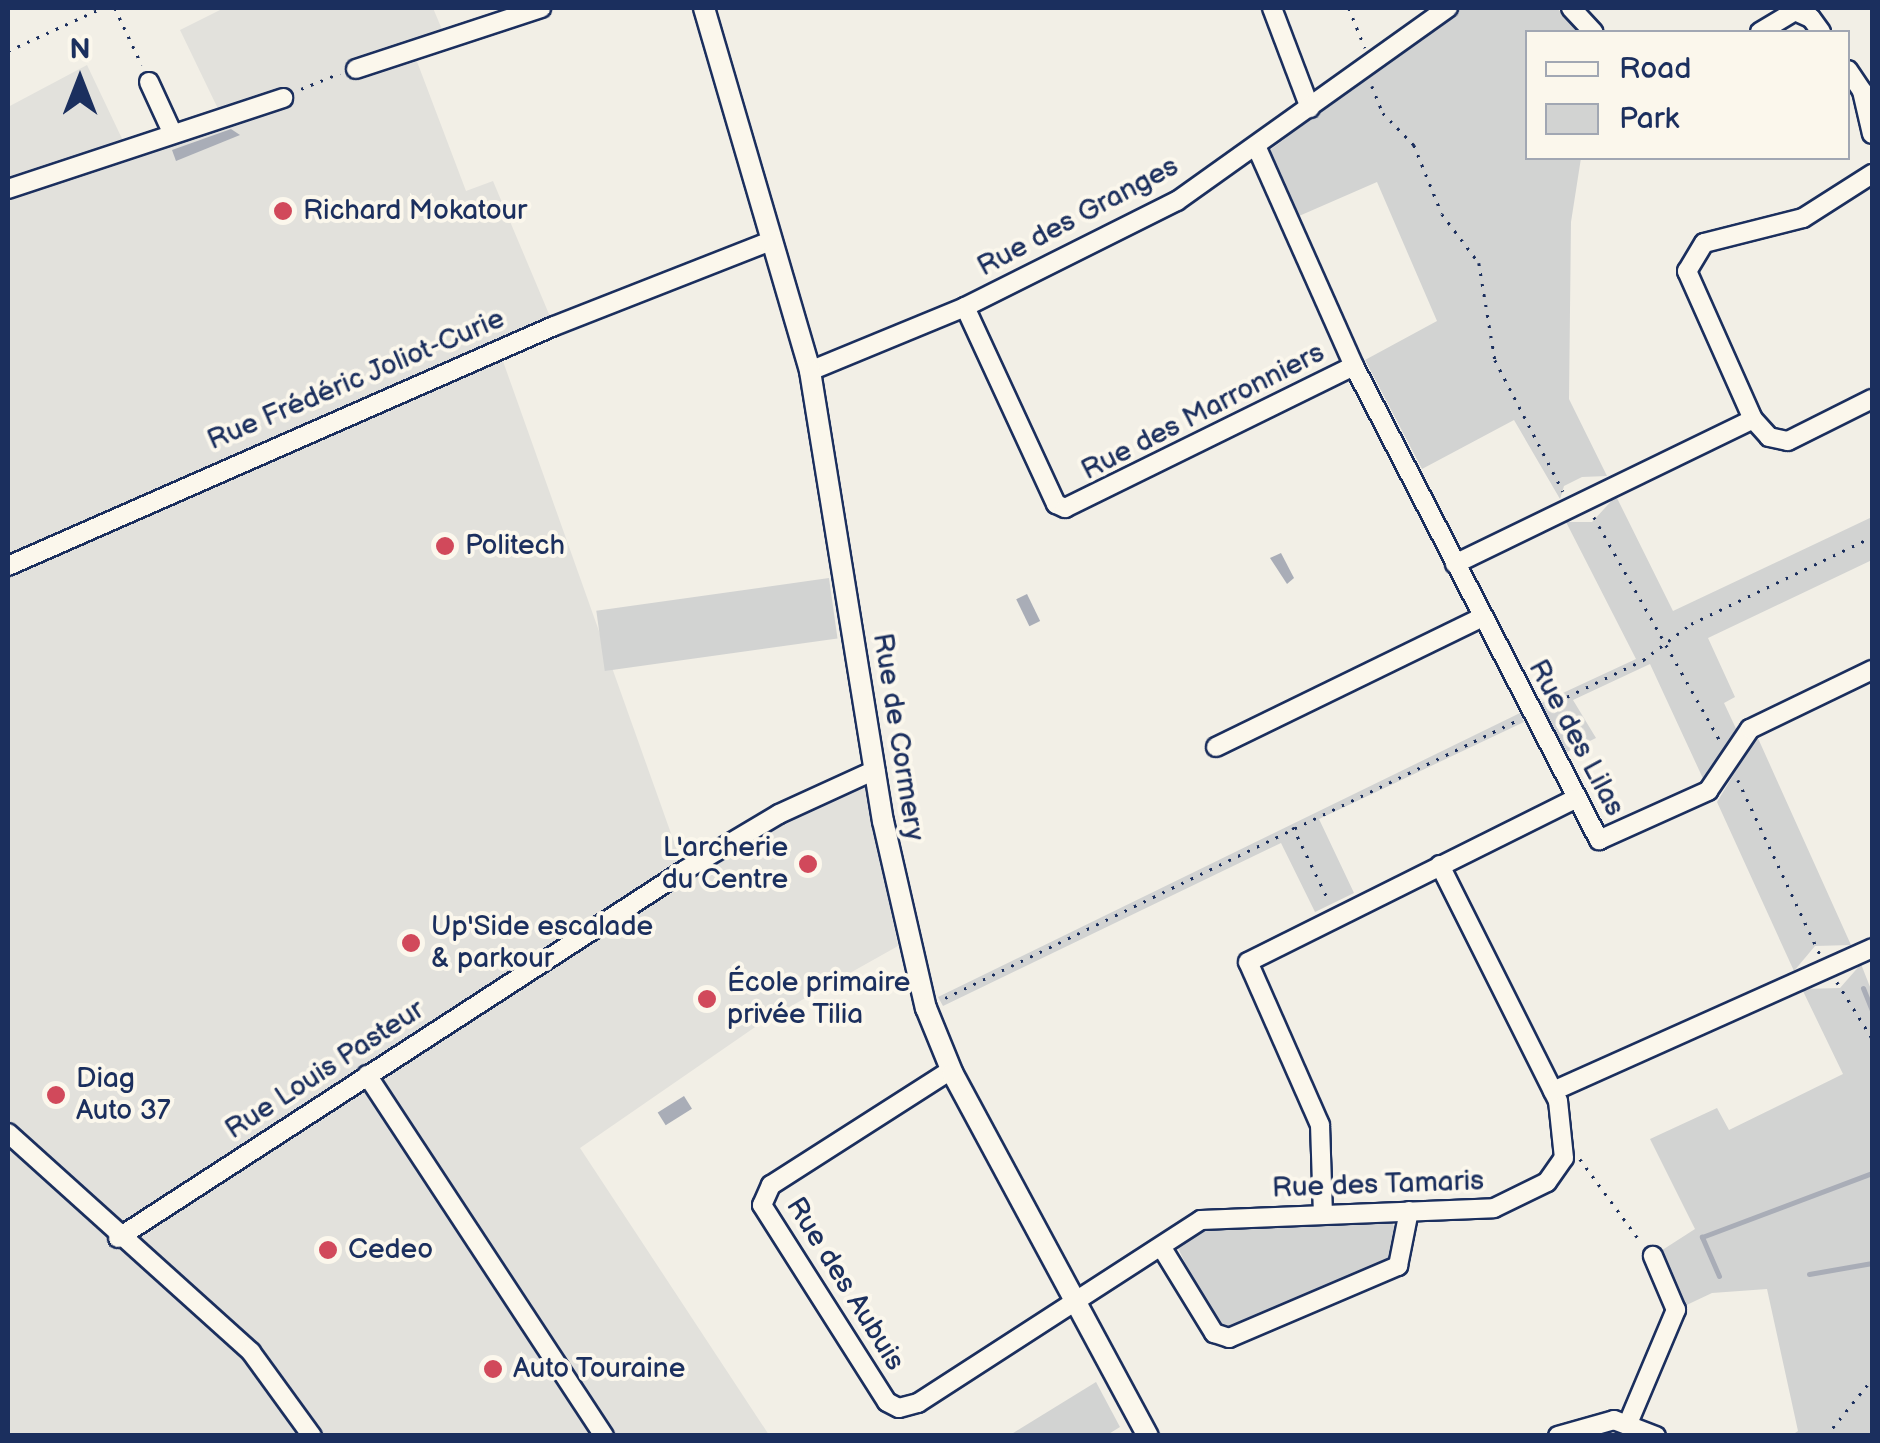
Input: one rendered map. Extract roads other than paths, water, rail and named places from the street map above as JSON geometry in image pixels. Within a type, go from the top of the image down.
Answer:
[{"type":"main road","name":"Rue de Cormery","points":[[704,8],[810,371],[875,770],[926,1008],[950,1070],[1079,1301],[1148,1436]]},
{"type":"street","points":[[356,68],[540,8]]},
{"type":"street","points":[[1272,8],[1310,108]]},
{"type":"street","name":"Rue des Granges","points":[[810,371],[966,306],[1130,228],[1257,148],[1448,8]]},
{"type":"street","points":[[1571,8],[1591,30]]},
{"type":"street","points":[[1763,30],[1795,11],[1811,18],[1820,30]]},
{"type":"street","points":[[1850,73],[1862,91],[1872,134]]},
{"type":"street","points":[[149,82],[172,132]]},
{"type":"street","points":[[8,190],[283,98]]},
{"type":"street","name":"Rue des Marronniers","points":[[966,306],[1056,504],[1065,508],[1354,366],[1257,148]]},
{"type":"street","points":[[1872,174],[1803,218],[1704,243],[1688,261],[1690,282],[1753,418],[1769,437],[1788,440],[1872,399]]},
{"type":"street","name":"Rue Frédéric Joliot-Curie","points":[[8,566],[300,434],[771,240]]},
{"type":"street","name":"Rue des Lilas","points":[[1354,366],[1599,840],[1613,839],[1708,791],[1750,728],[1872,670]]},
{"type":"street","points":[[1455,564],[1753,418]]},
{"type":"street","points":[[1216,746],[1482,618]]},
{"type":"street","name":"Rue Louis Pasteur","points":[[118,1238],[716,851],[875,770]]},
{"type":"street","points":[[1323,1214],[1320,1125],[1248,962],[1335,914],[1575,799]]},
{"type":"street","points":[[1440,864],[1553,1091],[1872,948]]},
{"type":"street","name":"Rue des Aubuis","points":[[950,1070],[771,1185],[764,1195],[766,1217],[886,1402],[899,1408],[918,1403],[1079,1301]]},
{"type":"street","points":[[367,1075],[604,1436]]},
{"type":"street","name":"Rue des Tamaris","points":[[1079,1301],[1202,1220],[1494,1208],[1523,1199],[1557,1170],[1566,1142],[1553,1091]]},
{"type":"street","points":[[8,1133],[118,1238],[251,1352],[312,1436]]},
{"type":"street","points":[[1162,1248],[1214,1333],[1230,1338],[1398,1266],[1409,1211]]},
{"type":"street","points":[[1629,1422],[1676,1310],[1653,1256]]},
{"type":"street","points":[[1558,1436],[1594,1422],[1629,1422],[1656,1436]]},
{"type":"waterway","points":[[1863,988],[1872,1010]]},
{"type":"waterway","points":[[1719,1276],[1702,1237],[1872,1173]]},
{"type":"waterway","points":[[1809,1274],[1872,1263]]},
{"type":"place","name":"Richard Mokatour","points":[[283,211]]},
{"type":"place","name":"Politech","points":[[445,546]]},
{"type":"place","name":"L'archerie du Centre","points":[[808,864]]},
{"type":"place","name":"Up'Side escalade & parkour","points":[[411,943]]},
{"type":"place","name":"École primaire privée Tilia","points":[[707,999]]},
{"type":"place","name":"Diag Auto 37","points":[[56,1095]]},
{"type":"place","name":"Cedeo","points":[[328,1250]]},
{"type":"place","name":"Auto Touraine","points":[[493,1369]]}]
